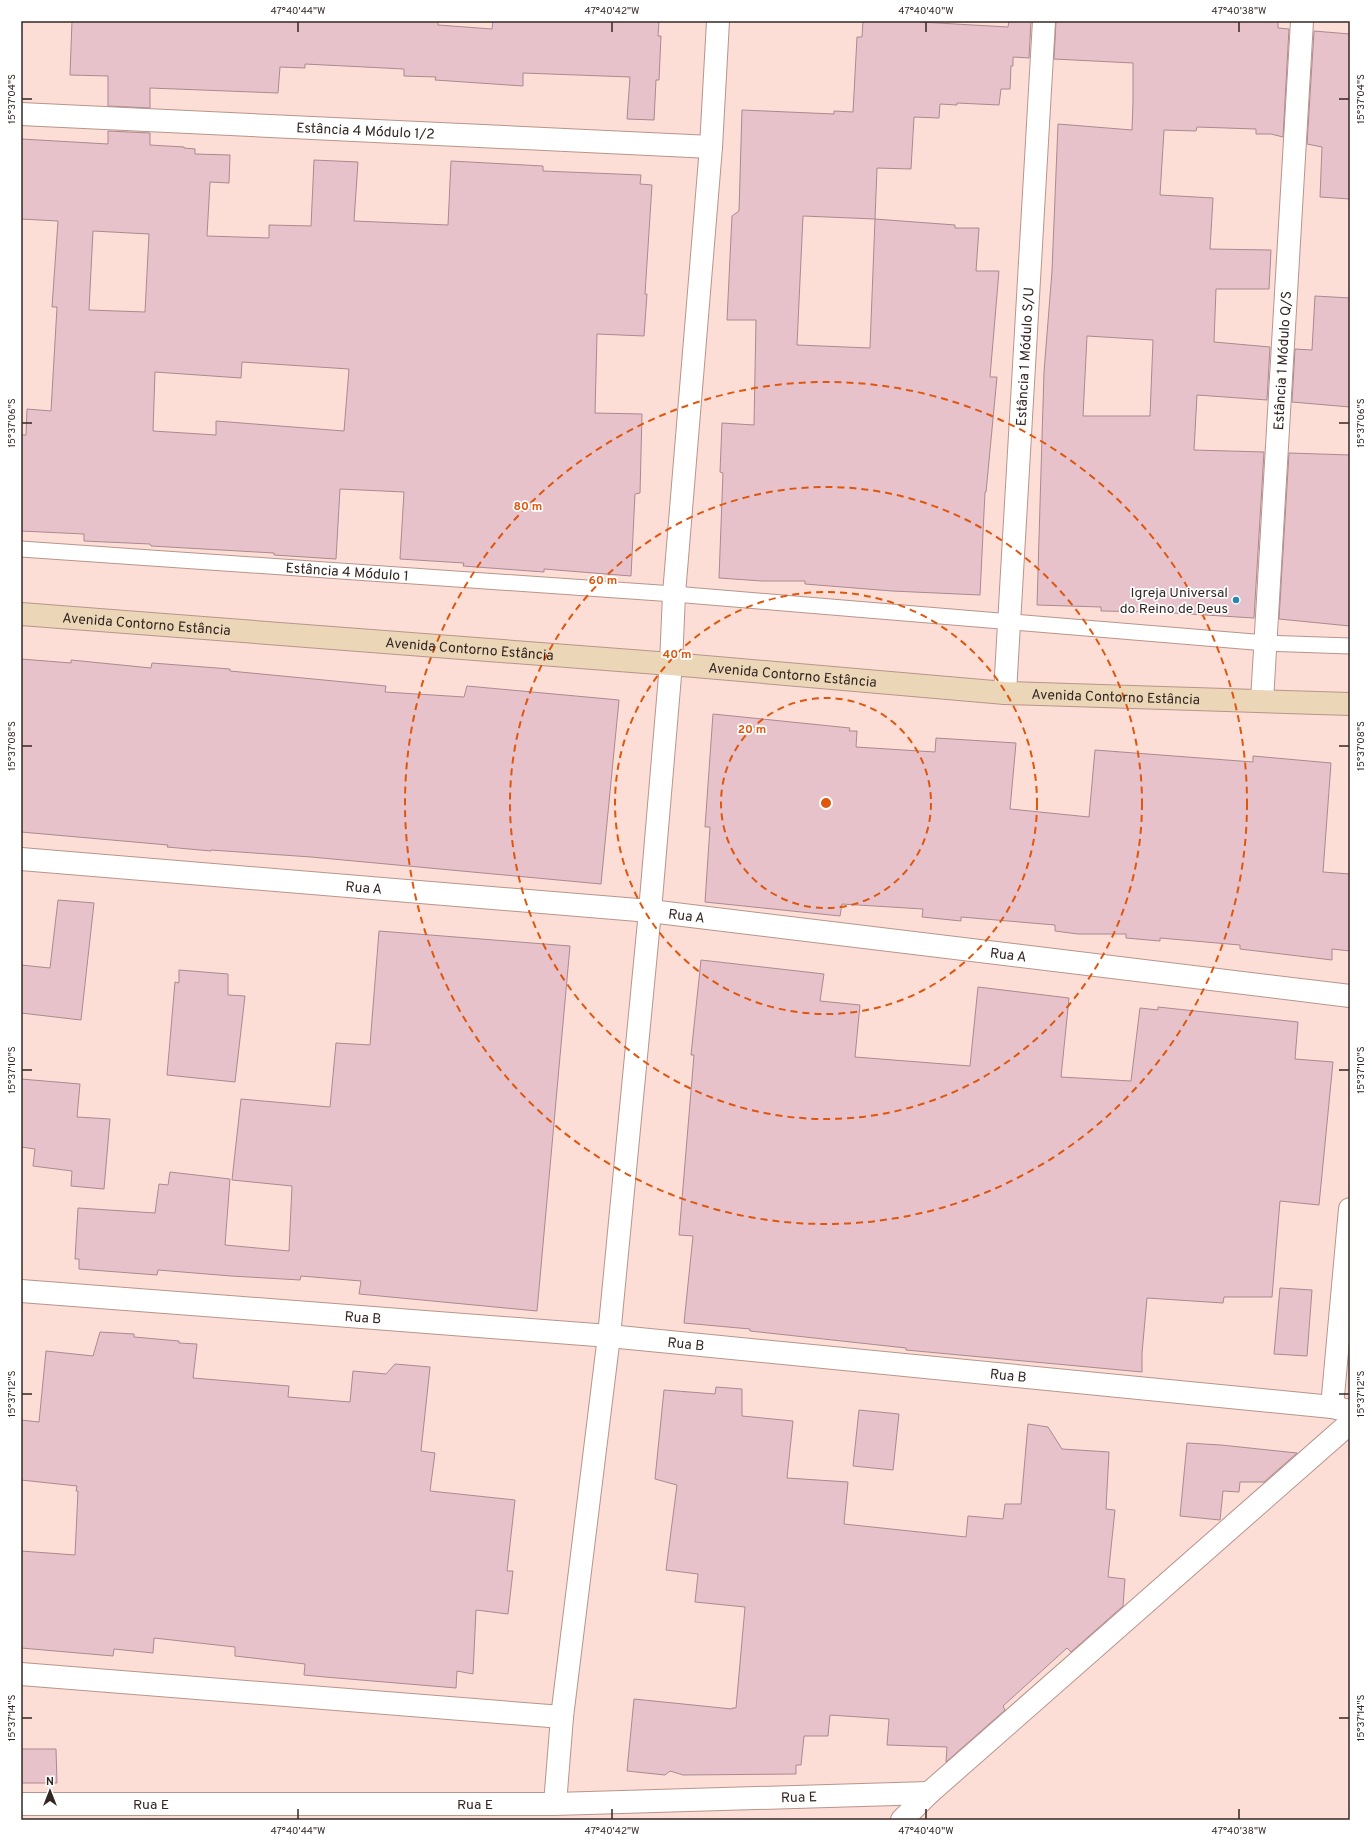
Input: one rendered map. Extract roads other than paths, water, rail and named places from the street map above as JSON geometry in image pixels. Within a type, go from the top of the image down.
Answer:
[{"type":"street","points":[[556,1804],[562,1717],[609,1336],[650,911],[671,664],[674,594],[711,147],[718,21]]},
{"type":"street","name":"Estância 1 Módulo S/U","points":[[1005,693],[1044,21]]},
{"type":"street","name":"Estância 1 Módulo Q/S","points":[[1262,701],[1302,21]]},
{"type":"street","name":"Estância 4 Módulo 1/2","points":[[21,114],[711,147]]},
{"type":"street","name":"Avenida Contorno Estância","points":[[21,614],[671,664],[1005,693],[1350,704]]},
{"type":"street","name":"Rua A","points":[[21,859],[650,911],[1350,996]]},
{"type":"street","points":[[1341,1409],[1350,1209]]},
{"type":"street","name":"Rua B","points":[[21,1291],[609,1336],[1341,1409]]},
{"type":"street","points":[[902,1820],[929,1793],[1350,1423]]},
{"type":"street","points":[[21,1674],[562,1717]]},
{"type":"street","name":"Rua E","points":[[21,1804],[508,1812],[556,1804],[929,1793]]},
{"type":"lane","name":"Estância 4 Módulo 1","points":[[21,549],[674,594],[1266,643],[1350,646]]},
{"type":"place","name":"Igreja Universal do Reino de Deus","points":[[1236,600]]}]
